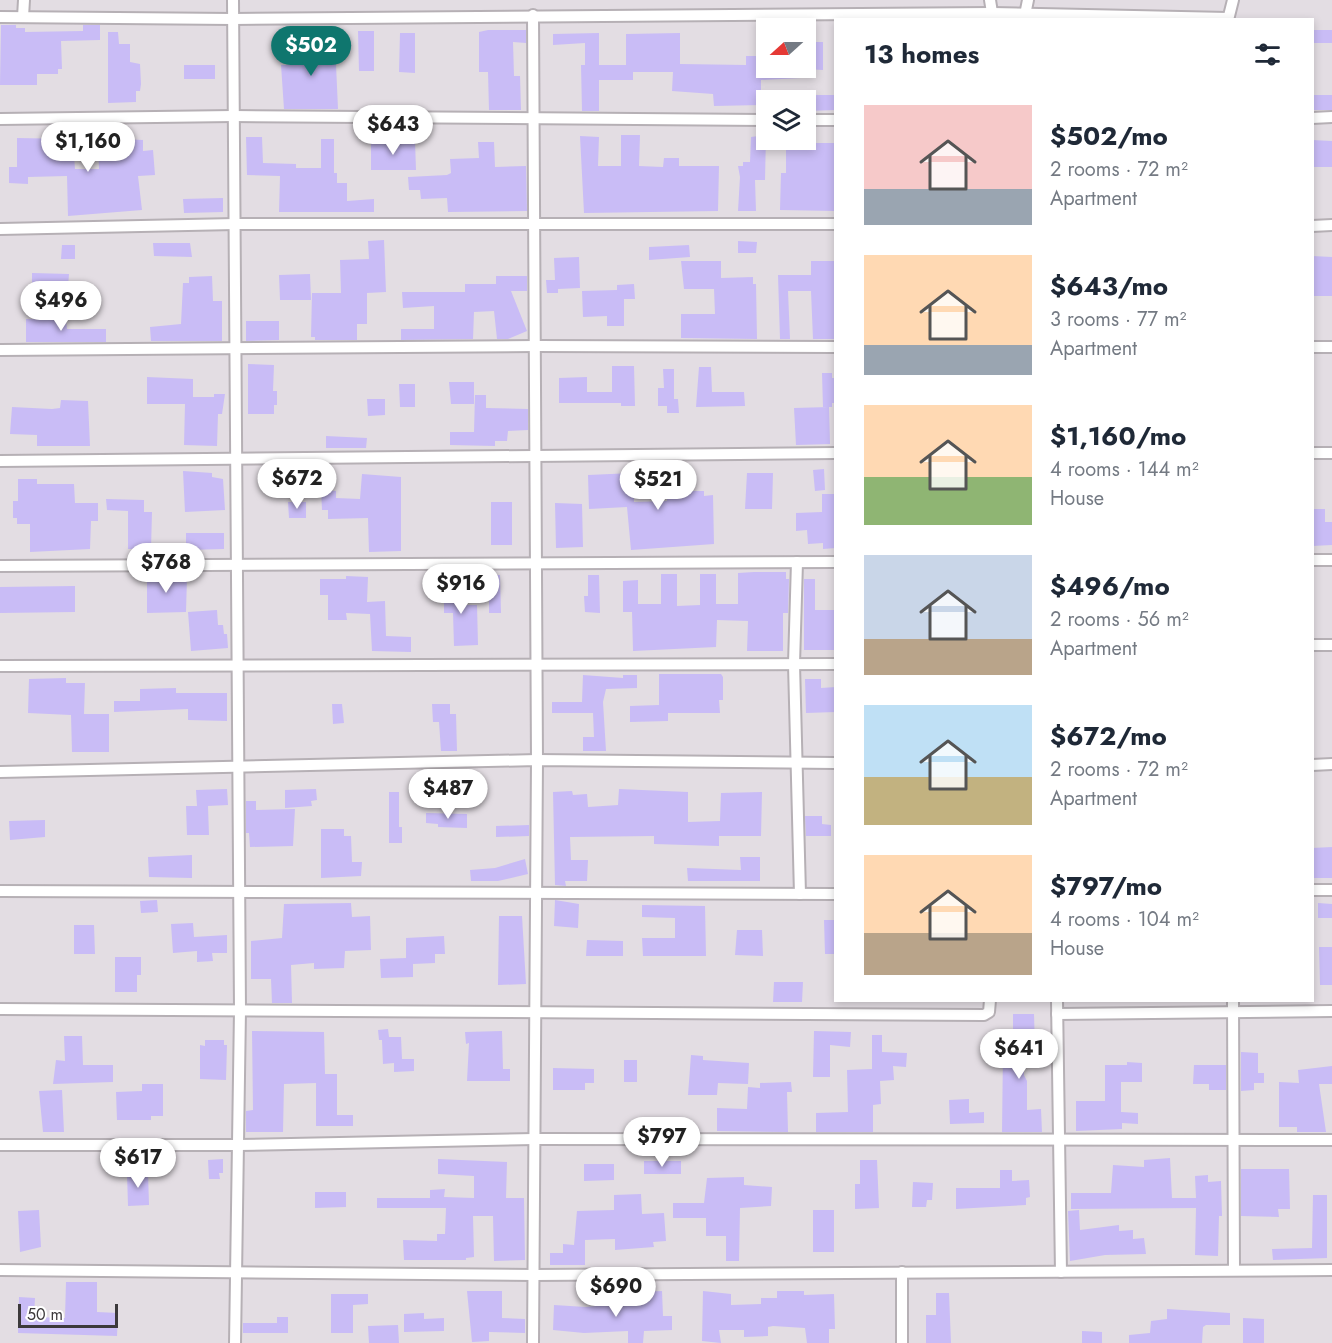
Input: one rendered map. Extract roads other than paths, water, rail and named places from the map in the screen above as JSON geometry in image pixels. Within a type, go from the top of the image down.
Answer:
[{"type":"street","points":[[23,17],[24,0]]},
{"type":"street","points":[[233,0],[240,1010],[235,1343]]},
{"type":"street","points":[[990,0],[992,16]]},
{"type":"street","points":[[1025,15],[1028,0]]},
{"type":"street","points":[[1228,18],[1233,0]]},
{"type":"street","points":[[0,17],[232,19],[533,15],[1025,15],[1177,18]]},
{"type":"street","points":[[533,15],[537,760],[533,1343]]},
{"type":"street","points":[[0,119],[233,116],[756,120]]},
{"type":"street","points":[[1314,118],[1332,117]]},
{"type":"street","points":[[816,120],[834,120]]},
{"type":"street","points":[[0,229],[235,224],[834,224]]},
{"type":"street","points":[[1314,226],[1332,225]]},
{"type":"street","points":[[0,350],[536,346],[834,347]]},
{"type":"street","points":[[1314,347],[1332,347]]},
{"type":"street","points":[[0,461],[834,453]]},
{"type":"street","points":[[1314,453],[1332,453]]},
{"type":"street","points":[[1314,560],[1332,560]]},
{"type":"street","points":[[797,562],[794,664],[800,894]]},
{"type":"street","points":[[0,566],[834,562]]},
{"type":"street","points":[[1314,645],[1332,645]]},
{"type":"street","points":[[0,666],[834,664]]},
{"type":"street","points":[[0,772],[537,760],[834,763]]},
{"type":"street","points":[[1314,765],[1332,764]]},
{"type":"street","points":[[1314,890],[1332,890]]},
{"type":"street","points":[[0,891],[535,891],[834,894]]},
{"type":"street","points":[[0,1009],[984,1015],[989,1012],[990,1002]]},
{"type":"street","points":[[1057,1002],[1060,1272]]},
{"type":"street","points":[[1057,1014],[1233,1006],[1332,1011]]},
{"type":"street","points":[[1233,1006],[1234,1270]]},
{"type":"street","points":[[0,1145],[238,1145],[534,1139],[1332,1140]]},
{"type":"street","points":[[0,1270],[534,1275],[1332,1270]]},
{"type":"street","points":[[902,1272],[902,1343]]}]
